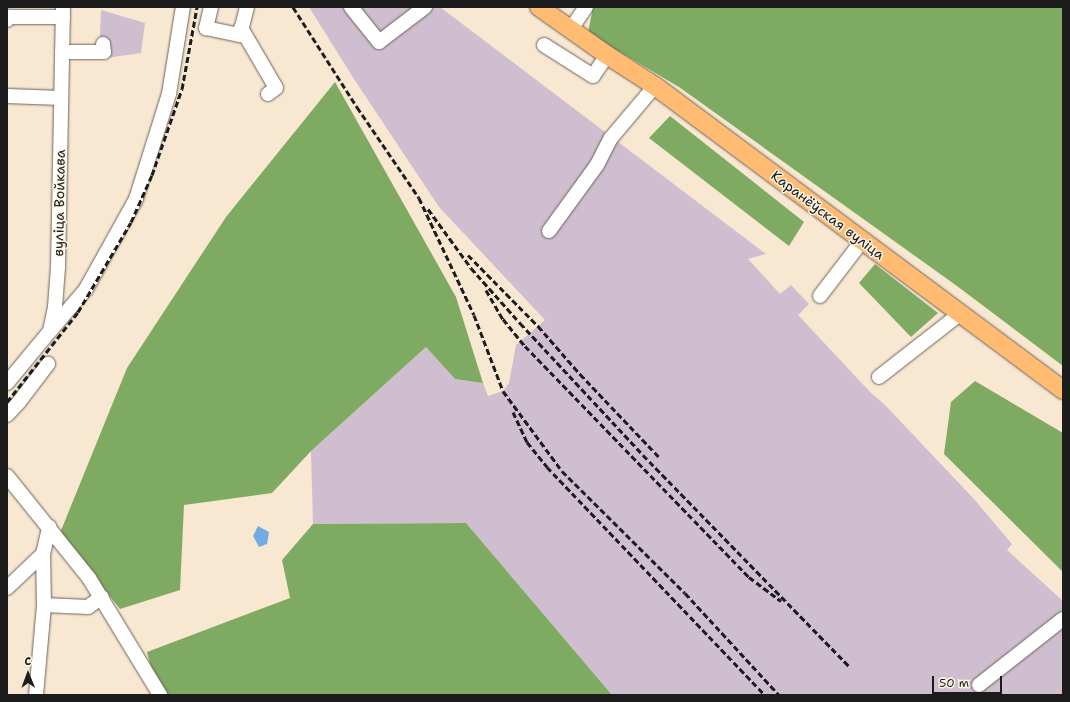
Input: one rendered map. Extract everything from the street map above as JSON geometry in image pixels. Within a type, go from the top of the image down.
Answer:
[{"type":"main road","name":"Каранёўская вуліца","points":[[549,10],[571,29],[655,86],[1063,390]]},
{"type":"street","points":[[50,331],[86,289],[136,199],[168,94],[183,7]]},
{"type":"street","points":[[211,7],[206,28],[240,35],[247,7]]},
{"type":"street","points":[[351,7],[378,42],[425,7]]},
{"type":"street","points":[[571,29],[586,7]]},
{"type":"street","points":[[7,20],[9,17],[63,12]]},
{"type":"street","name":"вуліца Войкава","points":[[7,383],[50,331],[55,306],[58,266],[63,12]]},
{"type":"street","points":[[241,28],[276,88],[268,94]]},
{"type":"street","points":[[62,52],[104,52],[103,44]]},
{"type":"street","points":[[544,45],[593,76],[606,54]]},
{"type":"street","points":[[549,231],[597,165],[611,138],[655,86]]},
{"type":"street","points":[[7,96],[61,98]]},
{"type":"street","points":[[820,296],[862,240]]},
{"type":"street","points":[[879,376],[961,313]]},
{"type":"street","points":[[7,415],[19,402],[48,364]]},
{"type":"street","points":[[7,476],[89,578],[160,695]]},
{"type":"street","points":[[36,695],[44,605],[43,557],[49,527]]},
{"type":"street","points":[[7,588],[43,557]]},
{"type":"street","points":[[44,605],[88,607],[102,598]]},
{"type":"street","points":[[979,685],[1063,619]]},
{"type":"shaded area","points":[[309,7],[440,7],[766,254],[748,259],[780,294],[791,285],[809,304],[798,315],[974,499],[1012,544],[1007,550],[1063,601],[1063,695],[612,695],[466,523],[313,524],[311,451],[426,347],[455,379],[483,383],[488,396],[503,391],[509,383],[516,345],[545,320],[439,207],[354,79]]},
{"type":"shaded area","points":[[101,10],[145,23],[141,53],[99,59]]},
{"type":"green space","points":[[593,7],[1063,7],[1063,366],[957,286],[679,87],[588,33]]},
{"type":"green space","points":[[335,82],[456,297],[483,383],[455,379],[426,347],[311,451],[272,493],[184,505],[180,590],[120,609],[60,533],[127,368],[226,217]]},
{"type":"green space","points":[[670,116],[804,222],[789,246],[649,138]]},
{"type":"green space","points":[[875,264],[938,313],[911,337],[859,283]]},
{"type":"green space","points":[[975,381],[1063,433],[1063,572],[944,454],[951,402]]},
{"type":"green space","points":[[466,523],[612,695],[158,695],[147,652],[290,598],[282,560],[313,524]]},
{"type":"water","points":[[258,526],[269,532],[267,544],[259,547],[253,536]]},
{"type":"railway","points":[[7,402],[78,312],[131,222],[152,175],[182,89],[197,7]]},
{"type":"railway","points":[[293,7],[357,107],[419,198],[474,315],[503,391],[562,471],[685,593],[779,695]]},
{"type":"railway","points":[[428,209],[471,268],[520,323],[643,455],[850,667]]},
{"type":"railway","points":[[468,255],[538,326],[580,374],[660,458]]},
{"type":"railway","points":[[486,290],[503,319],[525,346],[749,577],[781,601]]},
{"type":"railway","points":[[513,412],[527,442],[547,467],[765,695]]}]
